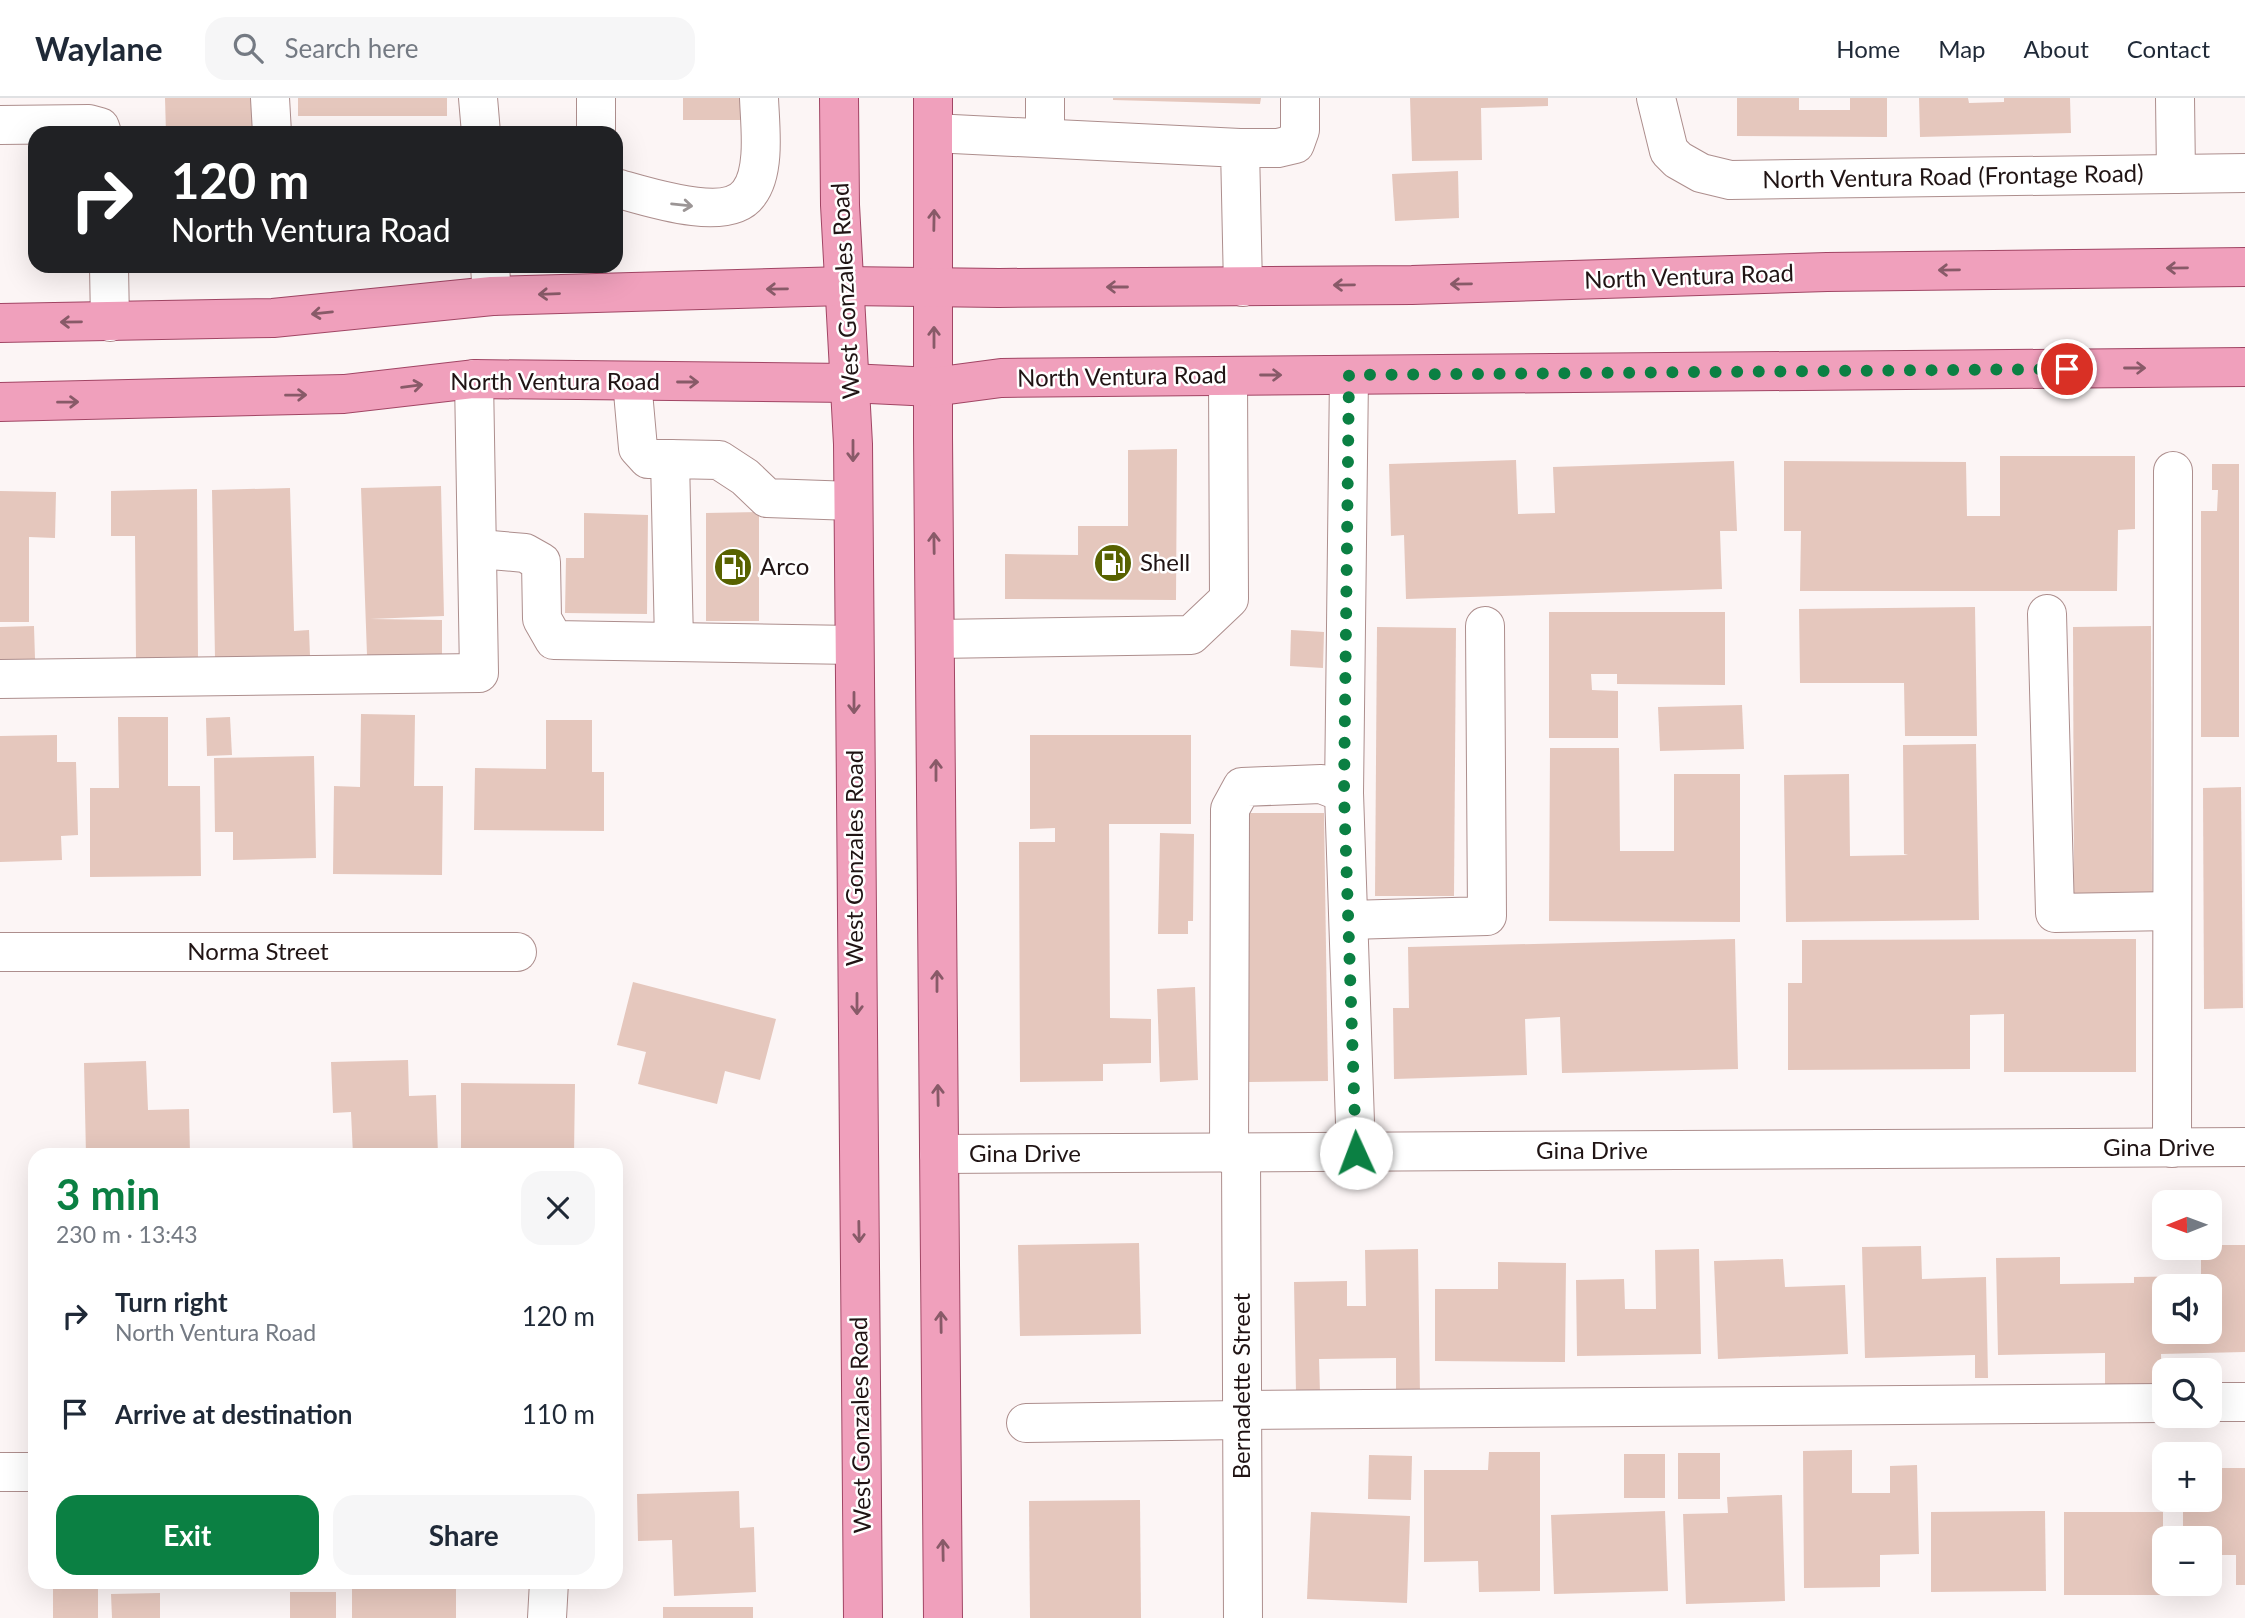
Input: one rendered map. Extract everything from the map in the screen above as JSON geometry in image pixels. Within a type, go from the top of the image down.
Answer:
[{"type":"main road","name":"West Gonzales Road","points":[[839,98],[853,501],[863,1618]]},
{"type":"main road","points":[[933,115],[943,1618]]},
{"type":"main road","name":"North Ventura Road","points":[[0,323],[273,318],[491,281],[934,288],[1243,286],[1510,283],[1826,272],[2245,267]]},
{"type":"main road","name":"North Ventura Road","points":[[0,402],[344,394],[474,379],[849,383],[933,387],[1001,379],[2245,367]]},
{"type":"street","points":[[270,98],[272,126]]},
{"type":"street","points":[[478,98],[480,126]]},
{"type":"street","points":[[596,98],[596,126]]},
{"type":"street","points":[[623,189],[667,203],[699,206],[729,206],[749,194],[759,169],[759,98]]},
{"type":"street","points":[[1045,98],[1045,138]]},
{"type":"street","points":[[933,115],[1045,138],[1278,148],[1295,144],[1300,130],[1300,98]]},
{"type":"street","name":"North Ventura Road (Frontage Road)","points":[[1656,98],[1668,151],[1701,173],[1730,180],[2245,173]]},
{"type":"street","points":[[2175,98],[2176,174]]},
{"type":"street","points":[[0,125],[96,126]]},
{"type":"street","points":[[1240,148],[1243,286]]},
{"type":"street","points":[[109,273],[110,322]]},
{"type":"street","points":[[1349,375],[1344,793],[1356,1153]]},
{"type":"street","points":[[935,639],[1191,635],[1229,599],[1228,376]]},
{"type":"street","points":[[0,679],[479,673],[479,549],[474,379]]},
{"type":"street","points":[[632,381],[638,448],[648,459],[719,460],[745,477],[767,498],[853,501]]},
{"type":"street","points":[[670,459],[674,642]]},
{"type":"street","points":[[2172,1148],[2173,471]]},
{"type":"street","points":[[479,549],[525,553],[541,562],[542,619],[554,640],[854,645]]},
{"type":"street","points":[[2047,614],[2055,913],[2172,911]]},
{"type":"street","points":[[1349,920],[1487,916],[1485,626]]},
{"type":"street","name":"Bernadette Street","points":[[1243,1618],[1242,1415],[1230,809],[1242,787],[1321,784],[1344,793]]},
{"type":"street","name":"Norma Street","points":[[0,952],[517,952]]},
{"type":"street","name":"Gina Drive","points":[[939,1154],[2245,1147]]},
{"type":"street","points":[[2222,1402],[2245,1402]]},
{"type":"street","points":[[1026,1423],[1242,1415],[2152,1403]]},
{"type":"street","points":[[0,1472],[28,1472]]},
{"type":"street","points":[[547,1618],[549,1589]]},
{"type":"building","points":[[165,98],[255,98],[255,126],[166,126]]},
{"type":"building","points":[[298,98],[447,98],[447,116],[298,116]]},
{"type":"building","points":[[683,98],[749,98],[749,120],[683,120]]},
{"type":"building","points":[[1113,98],[1261,98],[1260,104]]},
{"type":"building","points":[[1410,98],[1548,98],[1548,106],[1481,108],[1482,160],[1412,161]]},
{"type":"building","points":[[1737,98],[1799,98],[1799,110],[1850,110],[1850,98],[1887,98],[1887,137],[1737,136]]},
{"type":"building","points":[[1919,98],[1968,98],[1969,103],[2004,102],[2004,98],[2070,98],[2071,133],[1920,137]]},
{"type":"building","points":[[1458,171],[1459,218],[1395,221],[1392,174]]},
{"type":"building","points":[[1177,449],[1176,600],[1005,599],[1005,554],[1078,555],[1078,526],[1128,526],[1128,450]]},
{"type":"building","points":[[2000,456],[2135,456],[2135,529],[2118,530],[2117,591],[1800,591],[1801,531],[1784,531],[1784,461],[1966,462],[1967,516],[2000,516]]},
{"type":"building","points":[[1516,460],[1518,514],[1555,513],[1553,467],[1734,461],[1737,531],[1720,531],[1722,589],[1406,599],[1404,535],[1391,536],[1389,464]]},
{"type":"building","points":[[2212,464],[2239,464],[2239,737],[2201,737],[2201,511],[2217,511],[2218,490],[2212,490]]},
{"type":"building","points":[[441,486],[444,616],[370,619],[442,620],[442,655],[367,655],[361,488]]},
{"type":"building","points":[[290,488],[294,631],[309,630],[310,656],[215,658],[212,490]]},
{"type":"building","points":[[197,489],[198,659],[136,660],[135,536],[111,536],[111,491]]},
{"type":"building","points":[[0,491],[56,492],[55,538],[29,537],[29,622],[0,622]]},
{"type":"building","points":[[759,512],[759,621],[706,621],[706,513]]},
{"type":"building","points":[[584,513],[648,515],[647,614],[565,613],[566,558],[584,558]]},
{"type":"building","points":[[1975,607],[1977,736],[1905,736],[1904,683],[1800,683],[1799,609]]},
{"type":"building","points":[[1549,612],[1725,612],[1725,685],[1617,684],[1617,674],[1591,674],[1592,690],[1618,691],[1618,738],[1549,738]]},
{"type":"building","points":[[34,626],[35,659],[0,660],[0,627]]},
{"type":"building","points":[[2151,626],[2152,895],[2074,895],[2073,627]]},
{"type":"building","points":[[1377,627],[1456,628],[1454,896],[1375,896]]},
{"type":"building","points":[[1291,630],[1324,632],[1323,668],[1290,666]]},
{"type":"building","points":[[1742,705],[1744,749],[1660,751],[1658,707]]},
{"type":"building","points":[[361,714],[415,715],[414,786],[443,786],[442,875],[333,874],[334,786],[360,787]]},
{"type":"building","points":[[118,717],[168,717],[168,786],[200,786],[201,876],[90,877],[90,788],[119,788]]},
{"type":"building","points":[[230,717],[232,755],[207,756],[206,718]]},
{"type":"building","points":[[546,720],[592,720],[592,772],[604,772],[604,831],[474,830],[475,768],[546,769]]},
{"type":"building","points":[[57,735],[57,762],[76,762],[78,835],[61,836],[62,860],[0,862],[0,736]]},
{"type":"building","points":[[1030,735],[1191,735],[1191,824],[1109,824],[1110,1018],[1151,1019],[1151,1063],[1103,1064],[1103,1081],[1020,1082],[1019,842],[1055,842],[1055,828],[1030,829]]},
{"type":"building","points":[[1976,744],[1979,920],[1786,922],[1784,775],[1849,774],[1850,856],[1908,855],[1904,854],[1903,745]]},
{"type":"building","points":[[1550,748],[1619,748],[1620,851],[1674,851],[1674,774],[1740,774],[1740,922],[1549,921]]},
{"type":"building","points":[[314,756],[316,858],[233,860],[233,832],[215,832],[214,758]]},
{"type":"building","points":[[2241,787],[2243,1008],[2204,1009],[2203,788]]},
{"type":"building","points":[[1246,813],[1324,813],[1328,1081],[1249,1082]]},
{"type":"building","points":[[1160,833],[1194,834],[1193,921],[1188,921],[1188,934],[1158,934]]},
{"type":"building","points":[[1735,939],[1738,1069],[1562,1073],[1560,1017],[1525,1019],[1527,1075],[1394,1079],[1393,1008],[1409,1008],[1408,947]]},
{"type":"building","points":[[2136,939],[2136,1072],[2004,1072],[2004,1014],[1970,1015],[1970,1069],[1788,1070],[1788,983],[1802,983],[1802,940]]},
{"type":"building","points":[[633,982],[776,1019],[760,1080],[725,1071],[717,1104],[638,1084],[646,1052],[617,1045]]},
{"type":"building","points":[[1195,987],[1198,1080],[1160,1082],[1157,989]]},
{"type":"building","points":[[408,1060],[409,1096],[436,1095],[438,1148],[353,1148],[351,1112],[333,1113],[331,1062]]},
{"type":"building","points":[[146,1061],[148,1110],[189,1109],[190,1148],[86,1148],[84,1063]]},
{"type":"building","points":[[461,1083],[575,1084],[574,1148],[461,1148]]},
{"type":"building","points":[[1139,1243],[1141,1334],[1020,1336],[1018,1245]]},
{"type":"building","points":[[2222,1245],[2245,1245],[2245,1352],[2161,1354],[2161,1358],[2152,1358],[2152,1390],[2105,1391],[2105,1353],[1998,1355],[1996,1258],[2060,1257],[2060,1284],[2134,1283],[2134,1277],[2152,1277],[2152,1344],[2222,1344],[2222,1274],[2201,1274],[2201,1260],[2222,1260]]},
{"type":"building","points":[[1921,1246],[1922,1279],[1986,1277],[1988,1378],[1975,1378],[1975,1355],[1865,1358],[1862,1247]]},
{"type":"building","points":[[1418,1249],[1420,1395],[1396,1395],[1396,1358],[1319,1359],[1320,1393],[1296,1393],[1294,1282],[1347,1281],[1347,1306],[1366,1306],[1365,1250]]},
{"type":"building","points":[[1699,1249],[1701,1354],[1577,1356],[1576,1280],[1624,1279],[1625,1309],[1656,1309],[1655,1250]]},
{"type":"building","points":[[1783,1259],[1785,1287],[1845,1285],[1848,1354],[1718,1359],[1714,1261]]},
{"type":"building","points":[[1498,1262],[1566,1263],[1565,1362],[1435,1361],[1435,1289],[1498,1289]]},
{"type":"building","points":[[1852,1450],[1852,1493],[1890,1493],[1890,1466],[1917,1465],[1919,1554],[1880,1555],[1880,1587],[1804,1588],[1803,1451]]},
{"type":"building","points":[[1489,1452],[1540,1452],[1540,1591],[1479,1592],[1478,1561],[1424,1562],[1424,1470],[1488,1470]]},
{"type":"building","points":[[1678,1453],[1720,1453],[1720,1499],[1678,1499]]},
{"type":"building","points":[[1624,1454],[1665,1454],[1665,1498],[1624,1498]]},
{"type":"building","points":[[1369,1455],[1412,1456],[1411,1500],[1368,1499]]},
{"type":"building","points":[[2222,1468],[2245,1468],[2245,1585],[2236,1585],[2236,1555],[2222,1555],[2222,1526],[2183,1526],[2183,1512],[2222,1512]]},
{"type":"building","points":[[739,1491],[740,1528],[754,1527],[756,1592],[674,1596],[672,1540],[638,1541],[637,1494]]},
{"type":"building","points":[[1782,1495],[1785,1601],[1686,1604],[1683,1514],[1728,1513],[1727,1497]]},
{"type":"building","points":[[1140,1500],[1141,1618],[1030,1618],[1029,1501]]},
{"type":"building","points":[[1665,1511],[1668,1591],[1554,1594],[1551,1515]]},
{"type":"building","points":[[2045,1511],[2046,1591],[1931,1592],[1931,1512]]},
{"type":"building","points":[[1311,1512],[1410,1516],[1407,1603],[1307,1599]]},
{"type":"building","points":[[2064,1512],[2163,1512],[2163,1526],[2152,1526],[2152,1595],[2064,1595]]},
{"type":"building","points":[[53,1589],[98,1589],[98,1618],[53,1618]]},
{"type":"building","points":[[352,1589],[456,1589],[456,1618],[352,1618]]},
{"type":"building","points":[[290,1592],[336,1592],[336,1618],[290,1618]]},
{"type":"building","points":[[160,1593],[160,1618],[112,1618],[111,1594]]},
{"type":"building","points":[[663,1607],[753,1607],[753,1618],[663,1618]]},
{"type":"place","name":"Shell","points":[[1113,563]]},
{"type":"place","name":"Arco","points":[[733,567]]},
{"type":"route","points":[[1356,1153],[1344,793],[1349,375],[2067,369]]}]
